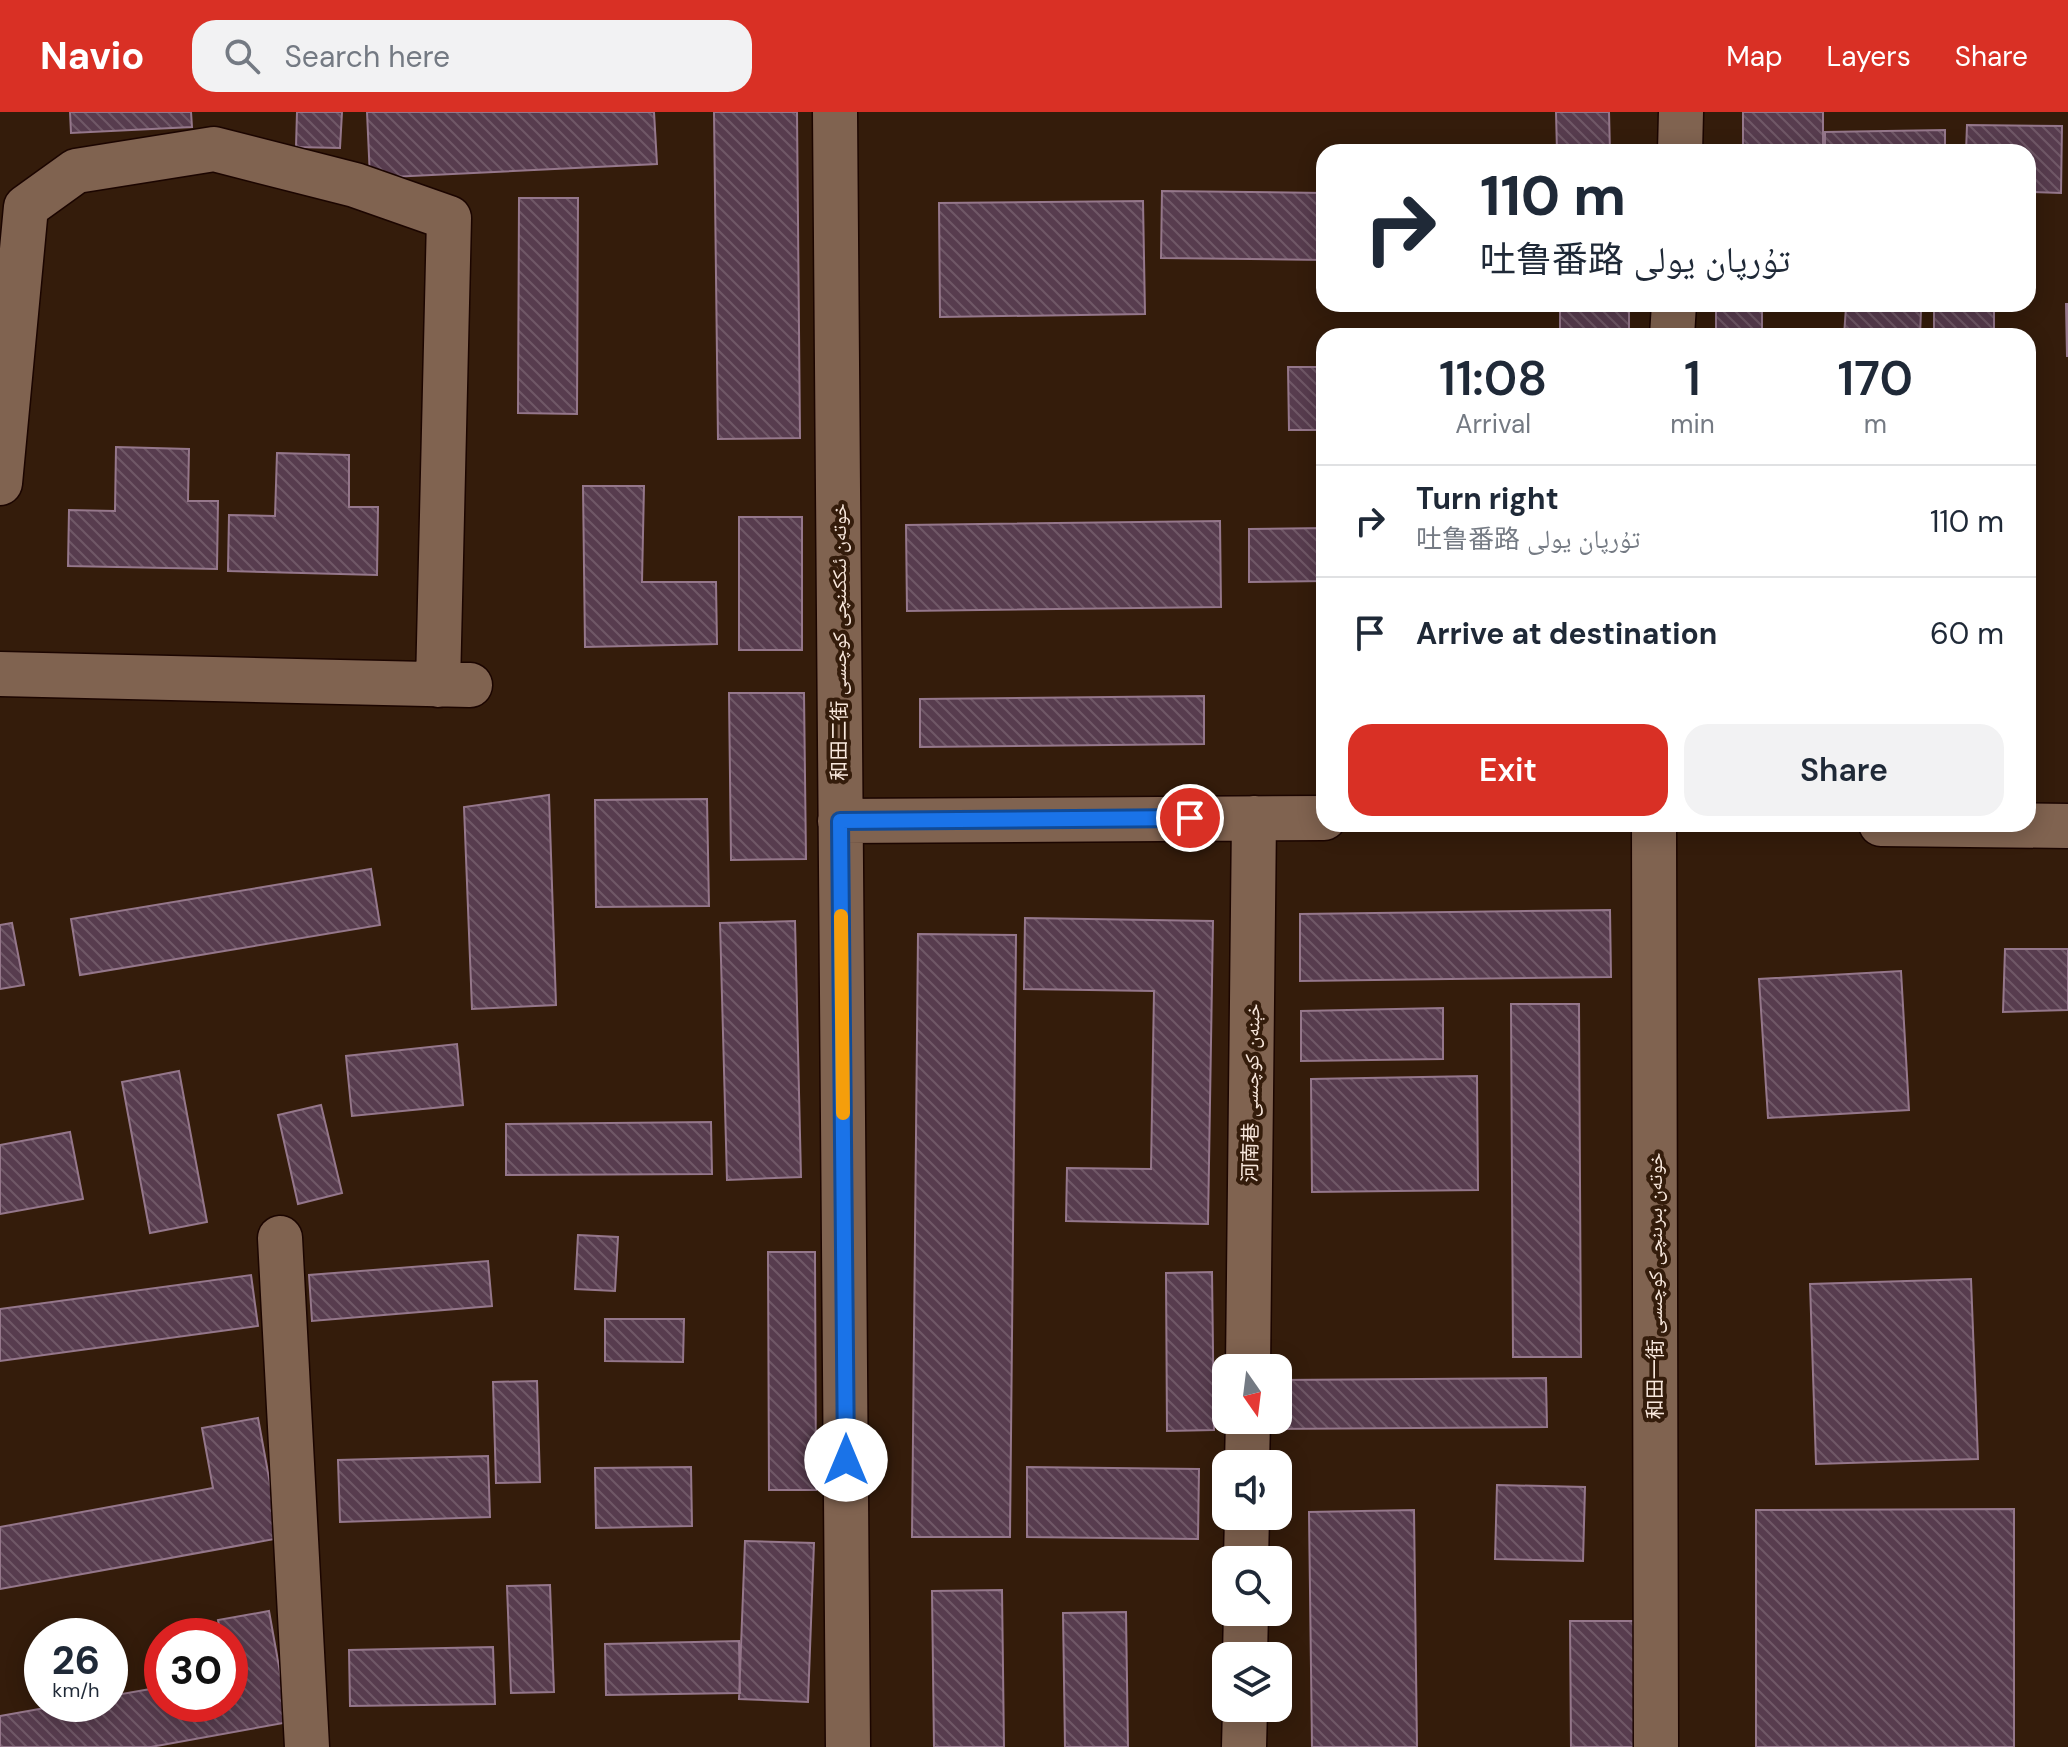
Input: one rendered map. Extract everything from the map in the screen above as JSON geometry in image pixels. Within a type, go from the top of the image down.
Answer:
[{"type":"street","name":"和田二街 خوتەن ئىككىنچى كوچىسى","points":[[835,112],[848,1747]]},
{"type":"street","points":[[1680,144],[1681,112]]},
{"type":"street","points":[[0,483],[26,207],[76,171],[214,149],[355,185],[449,218],[454,685],[0,674]]},
{"type":"street","name":"河南巷 خېنەن كوچىسى","points":[[1248,1354],[1254,818]]},
{"type":"street","points":[[840,821],[1316,818]]},
{"type":"street","points":[[2036,826],[2068,826]]},
{"type":"street","name":"和田一街 خوتەن بىرىنچى كوچىسى","points":[[1654,832],[1656,1747]]},
{"type":"street","points":[[280,1238],[307,1747]]},
{"type":"street","points":[[1244,1747],[1245,1722]]},
{"type":"building","points":[[70,112],[191,112],[192,127],[71,133]]},
{"type":"building","points":[[297,112],[342,112],[340,148],[296,147]]},
{"type":"building","points":[[367,112],[654,112],[657,164],[370,178]]},
{"type":"building","points":[[714,112],[797,112],[800,438],[718,439]]},
{"type":"building","points":[[1556,112],[1609,112],[1610,144],[1557,144]]},
{"type":"building","points":[[1743,112],[1823,112],[1823,144],[1743,144]]},
{"type":"building","points":[[1967,125],[2062,126],[2061,193],[2036,192],[2036,144],[1966,144]]},
{"type":"building","points":[[1945,130],[1945,144],[1825,144],[1825,132]]},
{"type":"building","points":[[1162,191],[1316,193],[1316,260],[1161,258]]},
{"type":"building","points":[[519,198],[578,198],[577,414],[518,413]]},
{"type":"building","points":[[1143,201],[1145,314],[940,317],[939,203]]},
{"type":"building","points":[[2068,304],[2068,356],[2067,356]]},
{"type":"building","points":[[1560,312],[1629,312],[1629,328],[1560,328]]},
{"type":"building","points":[[1716,312],[1762,312],[1762,328],[1716,328]]},
{"type":"building","points":[[1846,312],[1921,312],[1920,328],[1845,328]]},
{"type":"building","points":[[1934,312],[1994,312],[1994,328],[1934,328]]},
{"type":"building","points":[[1288,367],[1316,367],[1316,430],[1289,430]]},
{"type":"building","points":[[116,447],[189,449],[188,501],[218,501],[217,569],[68,566],[69,510],[115,511]]},
{"type":"building","points":[[277,453],[349,455],[349,507],[378,507],[377,575],[228,571],[229,515],[275,516]]},
{"type":"building","points":[[583,486],[644,486],[642,582],[716,582],[717,644],[585,647]]},
{"type":"building","points":[[739,517],[802,517],[802,650],[739,650]]},
{"type":"building","points":[[1220,521],[1221,607],[907,611],[906,525]]},
{"type":"building","points":[[1316,528],[1316,581],[1249,582],[1249,529]]},
{"type":"building","points":[[729,693],[804,693],[806,859],[731,860]]},
{"type":"building","points":[[1204,696],[1204,744],[920,747],[920,699]]},
{"type":"building","points":[[549,795],[556,1005],[472,1009],[464,807]]},
{"type":"building","points":[[707,799],[709,906],[596,907],[595,800]]},
{"type":"building","points":[[371,869],[380,925],[80,975],[71,919]]},
{"type":"building","points":[[1610,910],[1611,977],[1300,981],[1300,914]]},
{"type":"building","points":[[1025,918],[1213,921],[1208,1224],[1066,1221],[1067,1168],[1151,1169],[1154,991],[1024,989]]},
{"type":"building","points":[[795,921],[801,1177],[727,1180],[720,923]]},
{"type":"building","points":[[12,923],[24,985],[0,989],[0,925]]},
{"type":"building","points":[[918,934],[1016,935],[1010,1537],[912,1537]]},
{"type":"building","points":[[2005,949],[2068,949],[2068,1010],[2003,1012]]},
{"type":"building","points":[[1901,971],[1909,1110],[1768,1118],[1759,979]]},
{"type":"building","points":[[1511,1004],[1579,1004],[1581,1357],[1513,1357]]},
{"type":"building","points":[[1443,1008],[1443,1059],[1301,1061],[1301,1011]]},
{"type":"building","points":[[457,1044],[463,1105],[352,1116],[346,1056]]},
{"type":"building","points":[[179,1071],[207,1222],[150,1233],[122,1082]]},
{"type":"building","points":[[1477,1076],[1478,1190],[1312,1192],[1311,1079]]},
{"type":"building","points":[[321,1105],[342,1193],[298,1204],[278,1115]]},
{"type":"building","points":[[711,1122],[712,1174],[506,1175],[506,1124]]},
{"type":"building","points":[[70,1132],[83,1199],[0,1214],[0,1145]]},
{"type":"building","points":[[578,1235],[618,1237],[615,1291],[575,1289]]},
{"type":"building","points":[[768,1252],[815,1252],[816,1490],[769,1490]]},
{"type":"building","points":[[488,1261],[492,1306],[312,1321],[309,1275]]},
{"type":"building","points":[[1212,1272],[1212,1430],[1167,1431],[1166,1273]]},
{"type":"building","points":[[251,1275],[258,1326],[0,1361],[0,1309]]},
{"type":"building","points":[[1971,1279],[1978,1459],[1816,1464],[1810,1284]]},
{"type":"building","points":[[605,1319],[684,1319],[683,1362],[605,1361]]},
{"type":"building","points":[[1546,1378],[1547,1427],[1292,1429],[1292,1380]]},
{"type":"building","points":[[537,1381],[540,1482],[496,1483],[493,1382]]},
{"type":"building","points":[[258,1418],[280,1538],[0,1589],[0,1527],[213,1488],[202,1428]]},
{"type":"building","points":[[488,1456],[490,1517],[340,1522],[338,1460]]},
{"type":"building","points":[[691,1467],[692,1526],[596,1528],[595,1468]]},
{"type":"building","points":[[1027,1467],[1199,1469],[1198,1539],[1027,1537]]},
{"type":"building","points":[[1497,1485],[1585,1487],[1583,1561],[1495,1559]]},
{"type":"building","points":[[2014,1509],[2014,1747],[1756,1747],[1756,1510]]},
{"type":"building","points":[[1414,1510],[1417,1747],[1312,1747],[1309,1512]]},
{"type":"building","points":[[745,1541],[814,1543],[808,1702],[739,1699]]},
{"type":"building","points":[[550,1585],[554,1692],[511,1693],[507,1586]]},
{"type":"building","points":[[1002,1590],[1004,1747],[934,1747],[932,1591]]},
{"type":"building","points":[[269,1611],[289,1722],[151,1747],[0,1747],[0,1716],[24,1712],[24,1722],[128,1722],[128,1693],[144,1690],[144,1722],[248,1722],[248,1618],[229,1618]]},
{"type":"building","points":[[1126,1612],[1128,1747],[1065,1747],[1063,1613]]},
{"type":"building","points":[[1570,1621],[1636,1621],[1637,1747],[1571,1747]]},
{"type":"building","points":[[739,1641],[740,1693],[606,1695],[605,1644]]},
{"type":"building","points":[[493,1647],[495,1704],[350,1706],[349,1650]]},
{"type":"slow traffic","points":[[841,916],[843,1113]]},
{"type":"route","points":[[846,1460],[840,821],[1190,818]]}]
